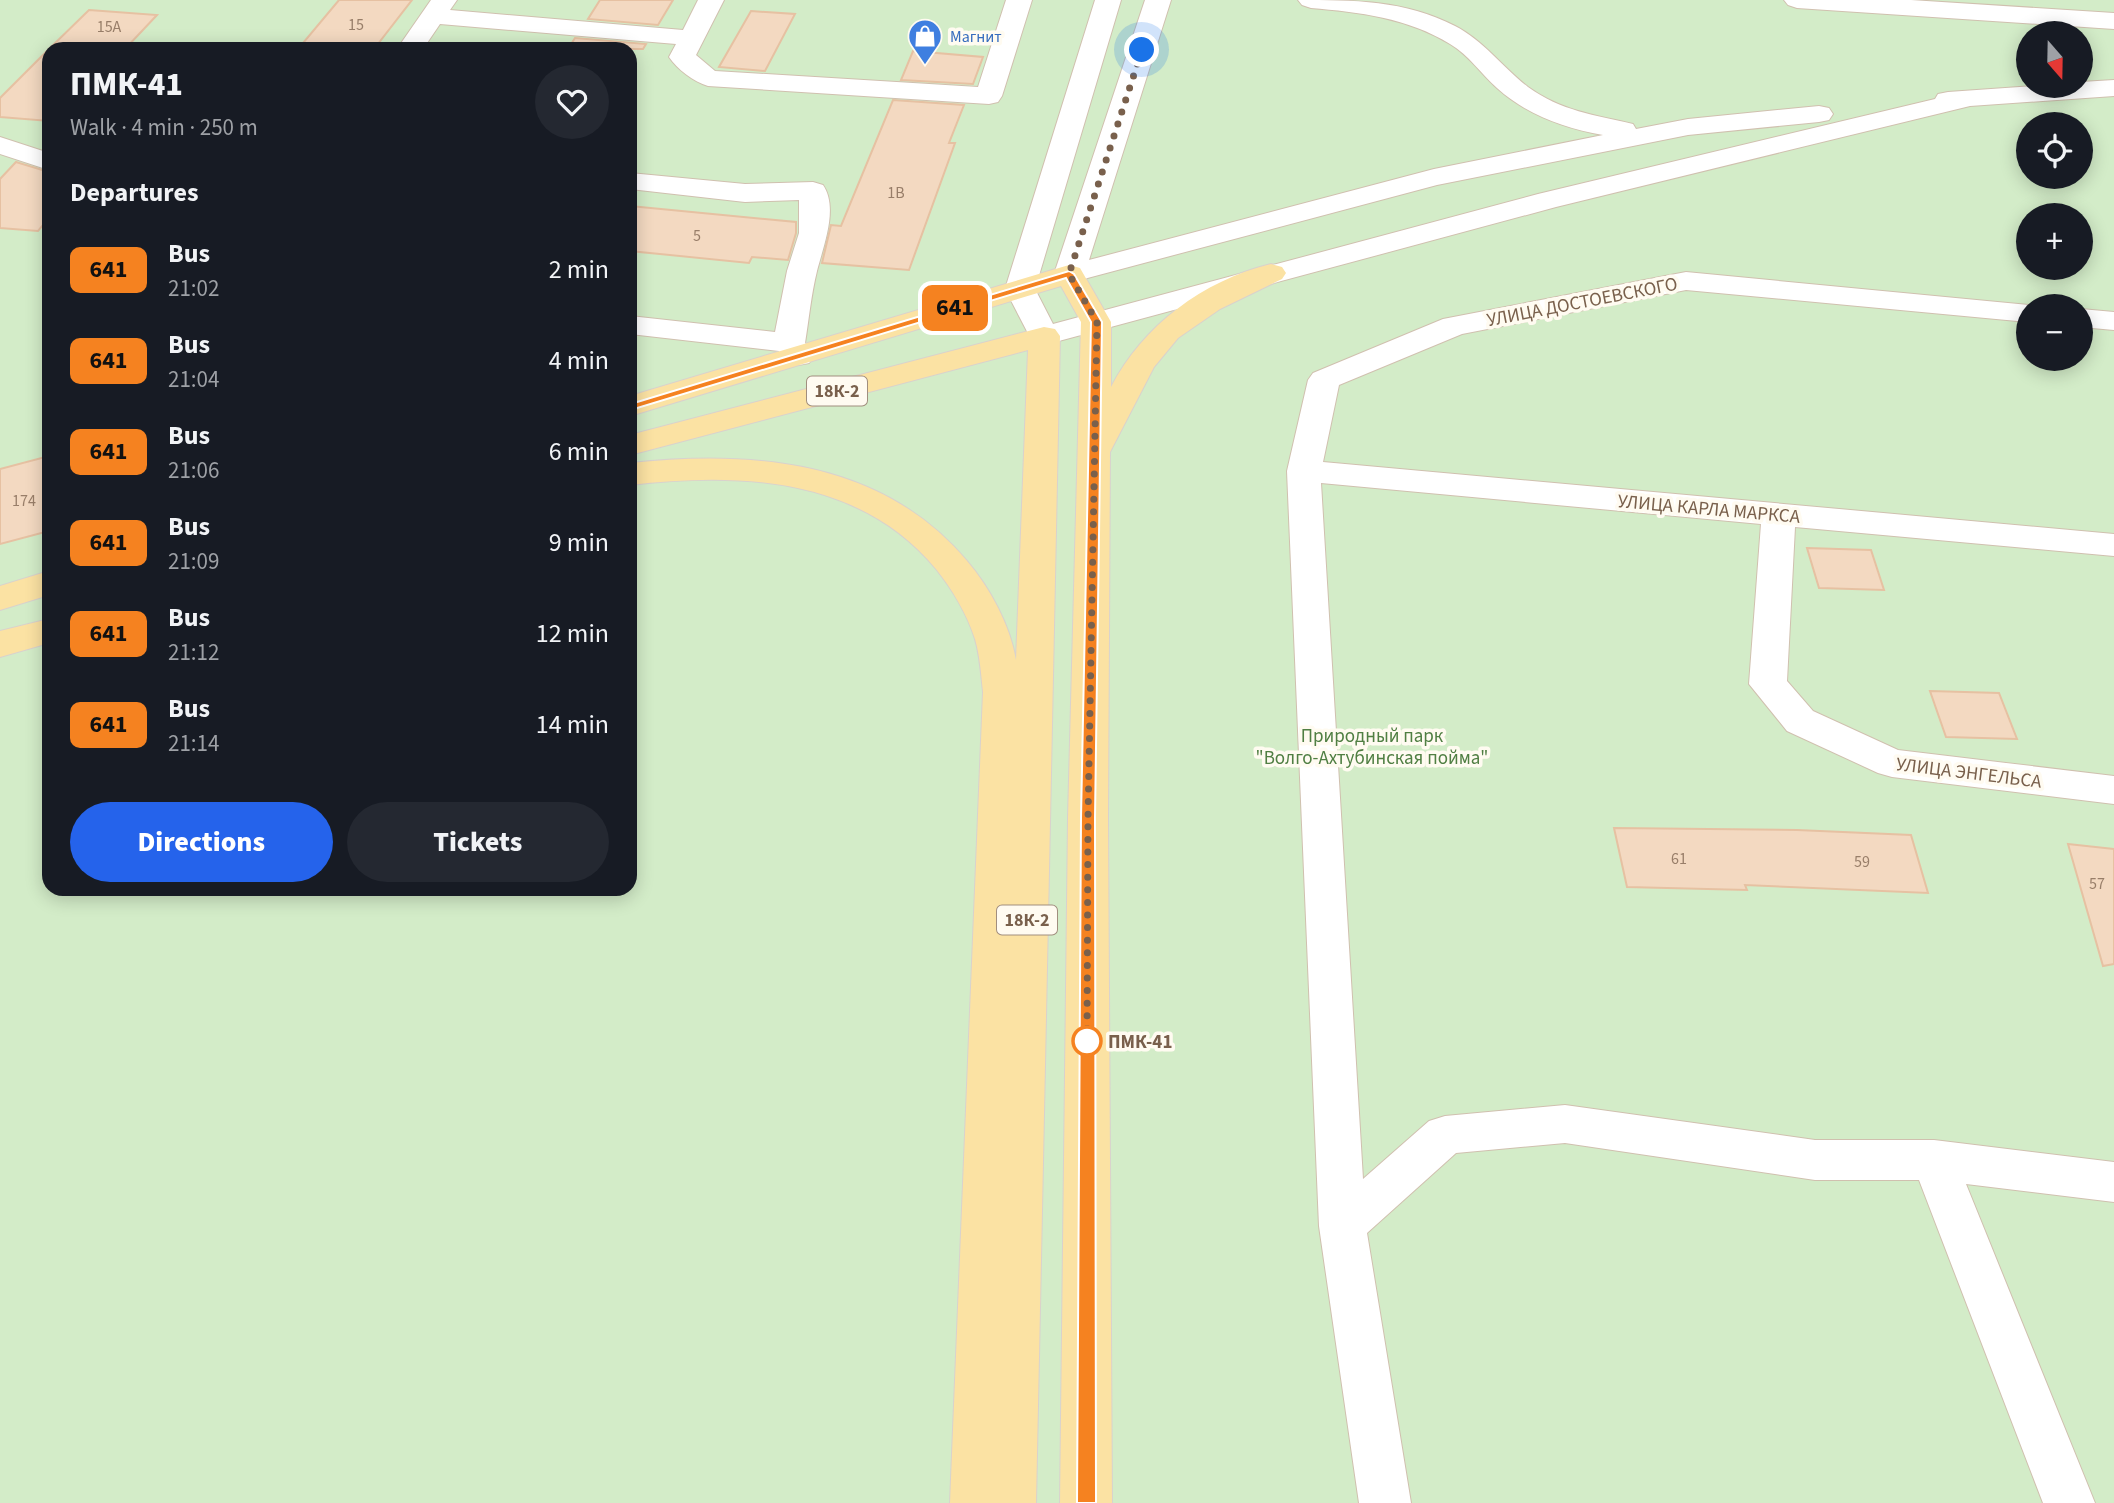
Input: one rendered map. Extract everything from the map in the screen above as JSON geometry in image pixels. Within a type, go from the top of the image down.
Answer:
[{"type":"main road","points":[[1094,455],[1138,368],[1156,343],[1181,320],[1217,296],[1271,273]]},
{"type":"main road","name":"18К-2","points":[[637,404],[793,349],[1069,274]]},
{"type":"main road","points":[[1069,274],[1097,322],[1088,818],[1086,1503]]},
{"type":"main road","name":"18К-2","points":[[637,443],[1044,336],[1010,1503]]},
{"type":"main road","points":[[637,473],[687,469],[743,470],[790,474],[837,485],[880,505],[928,536],[946,554],[967,584],[993,636],[1002,692],[976,1503]]},
{"type":"main road","points":[[0,598],[42,585]]},
{"type":"main road","points":[[0,619],[42,607]]},
{"type":"main road","points":[[0,645],[42,633]]},
{"type":"street","points":[[711,0],[682,57],[708,78],[989,96],[1019,0]]},
{"type":"street","points":[[1020,289],[1108,0]]},
{"type":"street","points":[[1069,274],[1158,0]]},
{"type":"street","points":[[1311,0],[1375,7],[1416,19],[1460,39],[1506,82],[1538,105],[1572,122],[1622,130],[1688,127],[1972,98],[2114,88]]},
{"type":"street","points":[[1797,0],[2114,22]]},
{"type":"street","points":[[415,42],[439,8],[692,38]]},
{"type":"street","points":[[1044,336],[1548,200],[1972,98]]},
{"type":"street","points":[[1069,274],[1434,177],[1688,127]]},
{"type":"street","points":[[0,145],[42,160]]},
{"type":"street","points":[[637,182],[745,193],[813,191],[814,233],[802,271],[793,349],[637,326]]},
{"type":"street","name":"УЛИЦА ДОСТОЕВСКОГО","points":[[1304,471],[1324,380],[1454,326],[1685,281],[2016,312]]},
{"type":"street","name":"18К-2","points":[[1020,289],[1044,336]]},
{"type":"street","points":[[2093,319],[2114,321]]},
{"type":"street","points":[[1304,471],[1342,1226],[1385,1503]]},
{"type":"street","name":"УЛИЦА КАРЛА МАРКСА","points":[[1304,471],[2114,545]]},
{"type":"street","name":"УЛИЦА ЭНГЕЛЬСА","points":[[1779,515],[1768,684],[1800,721],[1892,763],[2114,790]]},
{"type":"street","points":[[1342,1226],[1445,1135],[1565,1124],[1815,1160],[1934,1160],[2114,1182]]},
{"type":"street","points":[[1934,1160],[2069,1502]]},
{"type":"green space","name":"Природный парк \"Волго-Ахтубинская пойма\"","points":[[0,0],[2114,0],[2114,1503],[0,1503]]},
{"type":"building","points":[[339,0],[412,0],[379,42],[304,42]]},
{"type":"building","points":[[600,0],[673,0],[658,25],[588,19]]},
{"type":"building","points":[[89,10],[157,15],[132,42],[56,42]]},
{"type":"building","points":[[751,11],[795,14],[765,71],[719,67]]},
{"type":"building","points":[[575,38],[622,42],[572,42]]},
{"type":"building","points":[[637,43],[646,44],[643,49],[637,49]]},
{"type":"building","points":[[913,51],[983,57],[973,84],[901,80]]},
{"type":"building","points":[[42,56],[42,120],[0,117],[0,98]]},
{"type":"building","points":[[893,100],[964,105],[949,143],[955,143],[909,270],[822,263],[831,225],[841,226]]},
{"type":"building","points":[[16,162],[42,170],[42,226],[38,231],[0,228],[0,179]]},
{"type":"building","points":[[637,207],[796,222],[796,233],[788,260],[752,257],[749,263],[637,252]]},
{"type":"building","points":[[42,458],[42,533],[0,544],[0,469]]},
{"type":"building","points":[[1807,548],[1871,550],[1884,590],[1819,588]]},
{"type":"building","points":[[1930,691],[1999,693],[2017,739],[1946,737]]},
{"type":"building","points":[[1614,828],[1797,830],[1911,835],[1928,893],[1745,885],[1747,890],[1627,887]]},
{"type":"building","points":[[2068,844],[2114,849],[2114,964],[2103,966]]},
{"type":"bus line","name":"641","points":[[637,404],[1069,274],[1097,322],[1088,818],[1086,1503]]},
{"type":"place","name":"Магнит","points":[[925,66]]},
{"type":"place","name":"ПМК-41","points":[[1087,1041]]},
{"type":"route","points":[[1087,1041],[1088,818],[1097,322],[1069,274],[1142,50]]}]
